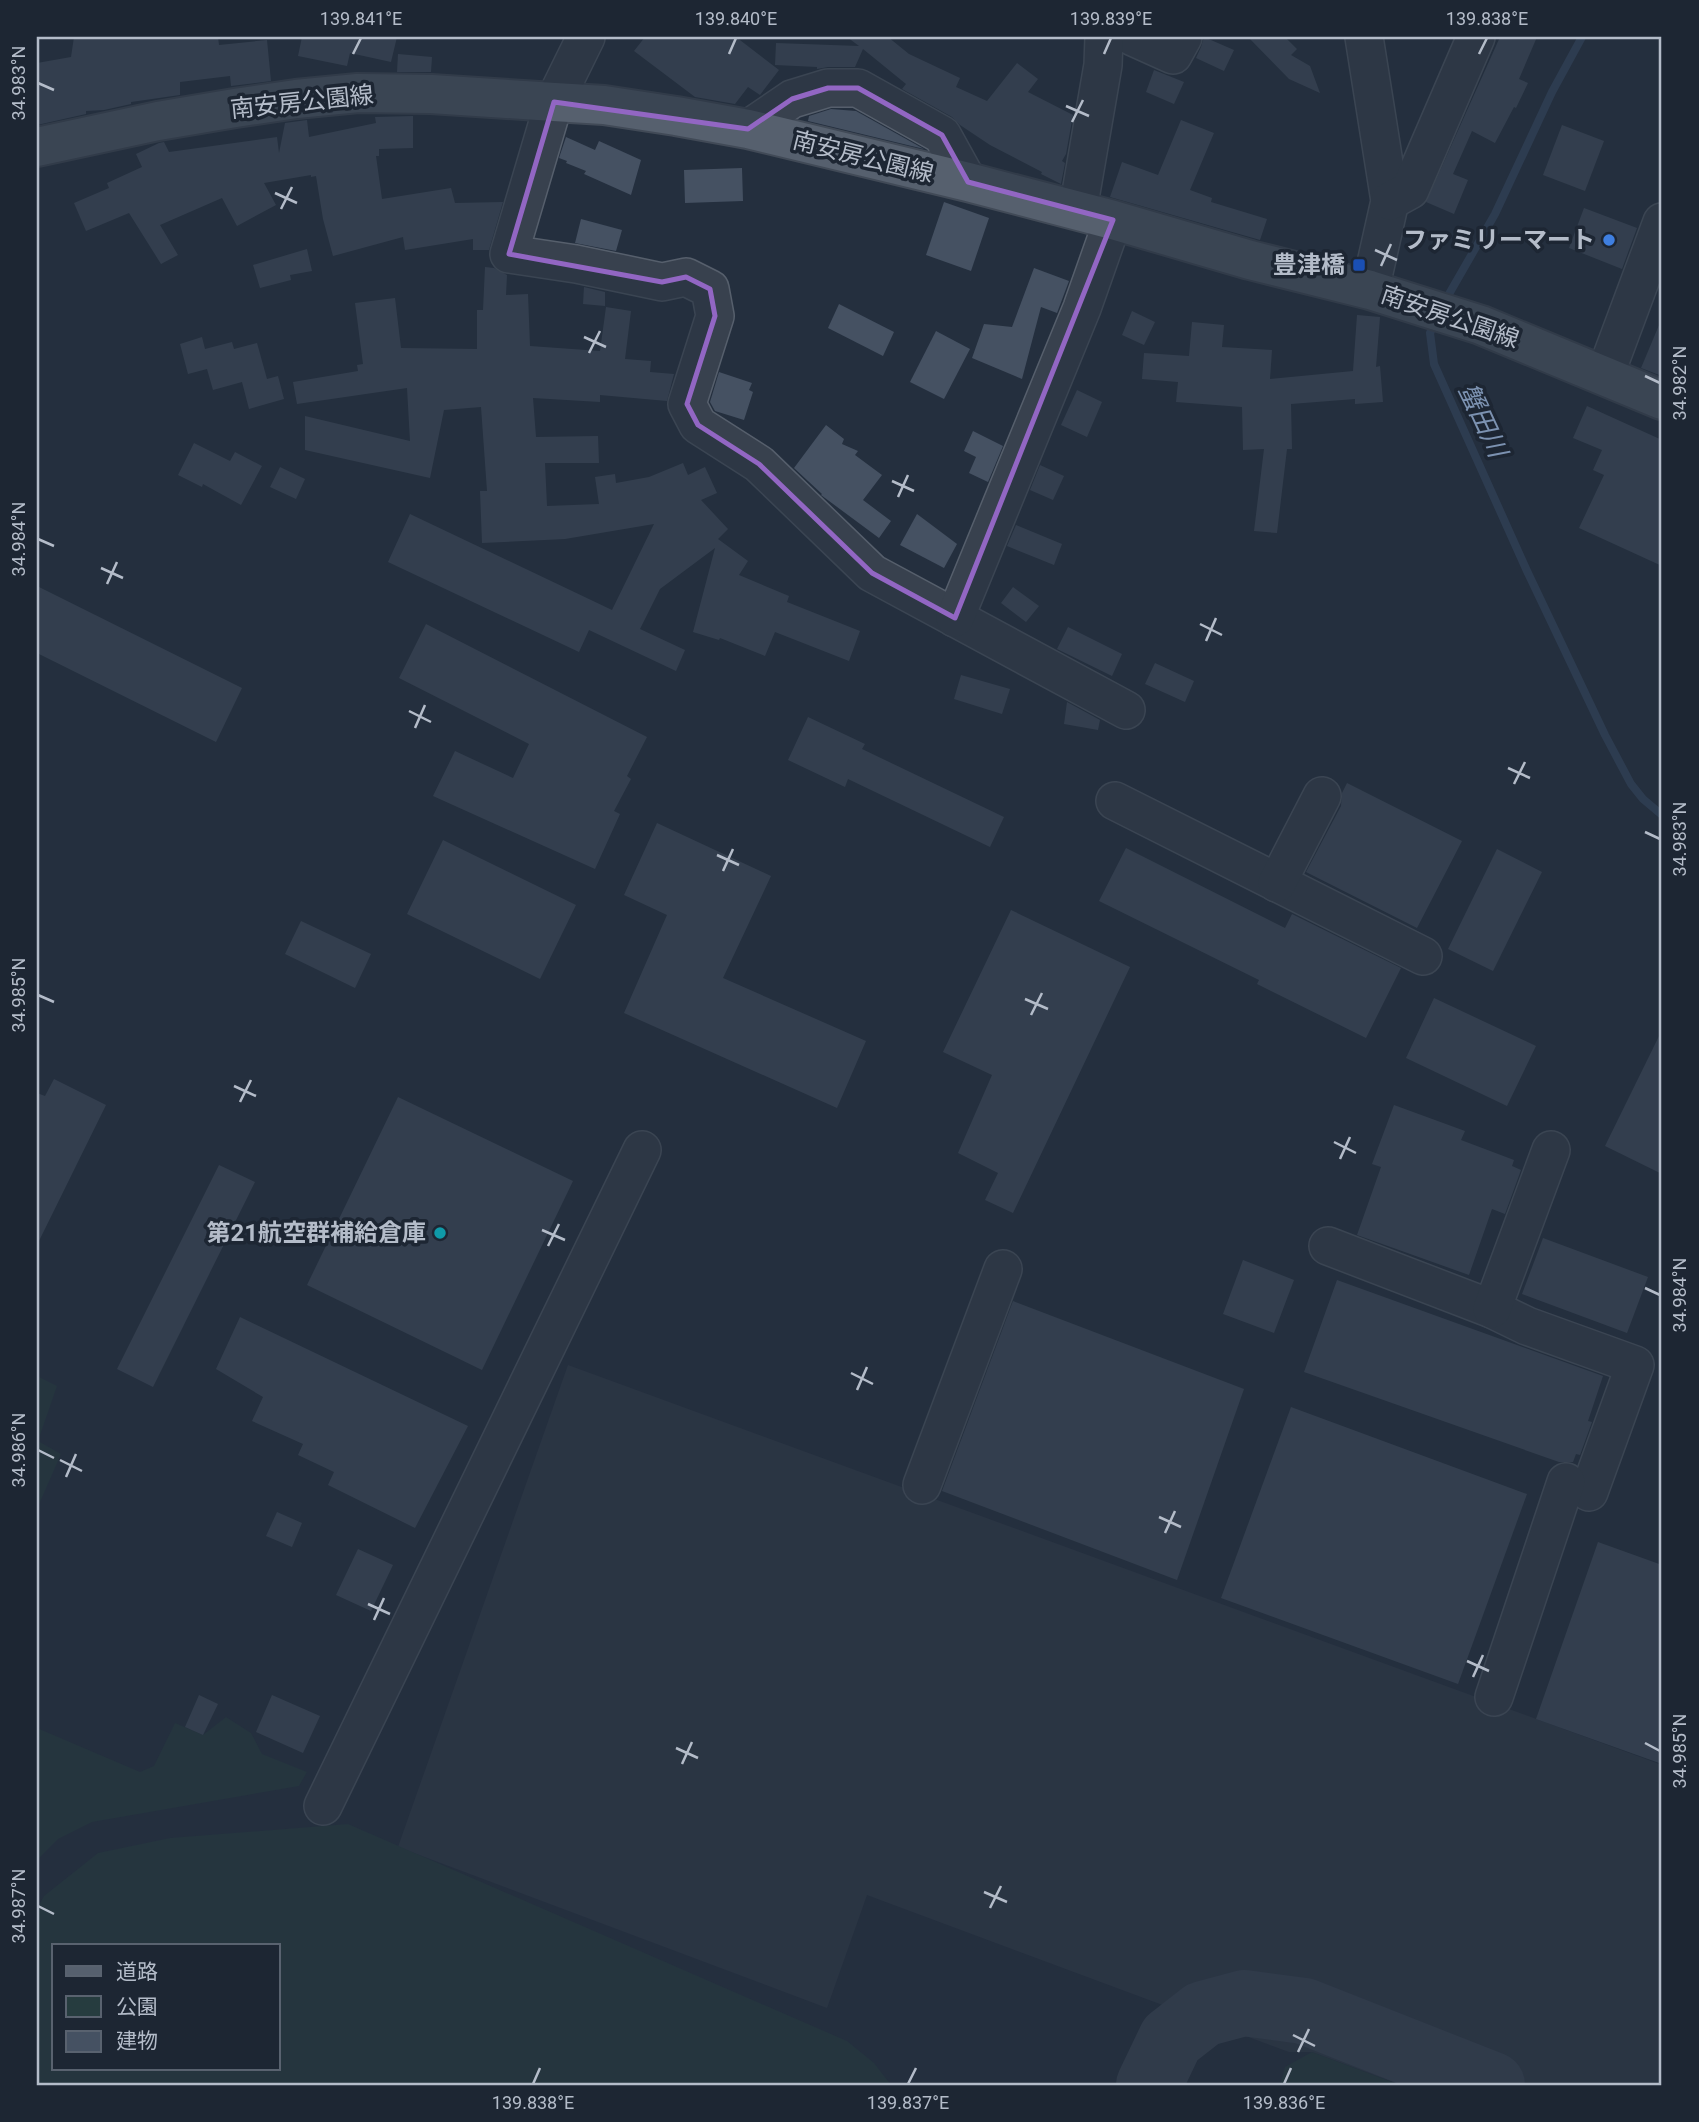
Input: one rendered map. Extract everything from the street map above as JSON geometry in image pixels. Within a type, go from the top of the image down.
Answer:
[{"type":"main road","name":"南安房公園線","points":[[37,147],[171,118],[345,94],[430,94],[616,107],[748,129],[968,182],[1250,260],[1370,290],[1481,325],[1662,400]]},
{"type":"street","points":[[586,37],[554,102],[509,254],[576,264],[662,282],[686,277],[710,289],[715,316],[687,404],[698,425],[759,464],[872,573],[1126,710]]},
{"type":"street","points":[[955,618],[1082,308],[1095,215],[1104,37]]},
{"type":"street","points":[[1133,37],[1173,55],[1182,37]]},
{"type":"street","points":[[1364,37],[1390,201],[1370,290]]},
{"type":"street","points":[[1390,201],[1410,190],[1476,37]]},
{"type":"street","points":[[748,129],[792,99],[828,89],[858,89],[942,135],[968,182]]},
{"type":"street","points":[[1605,375],[1662,222]]},
{"type":"street","points":[[1277,883],[1322,796]]},
{"type":"street","points":[[1115,801],[1423,956]]},
{"type":"street","points":[[323,1806],[642,1150]]},
{"type":"street","points":[[1492,1308],[1550,1150]]},
{"type":"street","points":[[1328,1246],[1492,1308],[1527,1326],[1648,1368],[1577,1487],[1494,1697]]},
{"type":"street","points":[[922,1485],[1003,1269]]},
{"type":"highlighted area","points":[[828,88],[858,88],[942,135],[968,182],[1113,220],[955,618],[872,573],[759,464],[698,425],[687,404],[715,316],[710,289],[686,277],[662,282],[509,254],[554,102],[748,129],[792,99]]},
{"type":"shaded area","points":[[568,1365],[1662,1765],[1662,2085],[1401,2085],[1312,2052],[1289,2052],[867,1895],[827,2008],[398,1847]]},
{"type":"green space","points":[[37,1376],[57,1386],[38,1441],[61,1454],[37,1509]]},
{"type":"green space","points":[[226,1717],[251,1733],[262,1754],[307,1772],[299,1786],[92,1822],[58,1839],[37,1860],[37,1728],[140,1772],[154,1766],[175,1723],[203,1735]]},
{"type":"green space","points":[[348,1824],[847,2041],[874,2063],[891,2085],[37,2085],[37,1909],[44,1896],[98,1853],[170,1838]]},
{"type":"green space","points":[[1312,2052],[1400,2085],[1280,2085],[1285,2067]]},
{"type":"building","points":[[74,37],[218,37],[219,45],[267,40],[271,81],[231,86],[230,76],[180,82],[180,95],[86,111],[86,114],[37,125],[37,63],[71,57]]},
{"type":"building","points":[[302,37],[397,37],[391,62],[350,53],[347,66],[298,56]]},
{"type":"building","points":[[645,37],[736,37],[779,70],[760,95],[748,87],[735,104],[695,97],[634,51]]},
{"type":"building","points":[[847,37],[888,37],[909,54],[960,78],[956,87],[987,101],[1017,63],[1038,79],[1028,92],[1073,115],[1066,154],[1062,161],[1065,163],[1061,184],[990,145],[952,117],[902,89],[906,84],[863,49],[855,67],[817,69],[775,65],[776,43],[859,46]]},
{"type":"building","points":[[1204,37],[1234,50],[1224,71],[1196,58]]},
{"type":"building","points":[[1248,37],[1285,37],[1297,49],[1291,55],[1310,66],[1320,93],[1289,79]]},
{"type":"building","points":[[1500,37],[1537,37],[1519,79],[1528,83],[1495,143],[1472,131],[1453,174],[1468,180],[1454,214],[1426,202]]},
{"type":"building","points":[[398,54],[432,57],[431,72],[397,72]]},
{"type":"building","points":[[1154,70],[1184,82],[1174,104],[1146,92]]},
{"type":"building","points":[[831,109],[856,111],[924,149],[808,121],[809,116]]},
{"type":"building","points":[[413,116],[413,148],[379,149],[379,156],[376,156],[382,199],[451,188],[455,203],[503,202],[489,250],[473,250],[473,239],[405,250],[403,237],[333,256],[316,176],[311,175],[264,183],[276,205],[237,226],[222,198],[160,225],[178,255],[161,264],[129,213],[86,231],[74,203],[109,188],[107,183],[142,167],[136,154],[159,143],[164,142],[169,152],[277,137],[279,153],[285,123],[307,120],[309,137],[376,123],[375,117]]},
{"type":"building","points":[[1181,120],[1214,133],[1190,190],[1212,198],[1211,202],[1267,219],[1260,240],[1110,197],[1122,162],[1158,175]]},
{"type":"building","points":[[1562,125],[1604,141],[1585,191],[1543,175]]},
{"type":"building","points":[[566,137],[595,150],[599,141],[641,160],[631,195],[584,174],[586,171],[559,158]]},
{"type":"building","points":[[742,168],[743,201],[685,203],[684,170]]},
{"type":"building","points":[[944,202],[989,218],[971,271],[926,255]]},
{"type":"building","name":"ファミリーマート","points":[[1584,208],[1637,228],[1622,269],[1569,248]]},
{"type":"building","points":[[581,219],[622,230],[616,251],[575,243]]},
{"type":"building","points":[[307,249],[312,271],[290,275],[291,280],[260,288],[253,265]]},
{"type":"building","points":[[485,267],[494,268],[507,275],[506,295],[528,294],[530,346],[600,351],[606,307],[631,311],[625,359],[651,361],[650,372],[674,374],[667,401],[600,395],[600,402],[533,398],[536,437],[598,436],[599,463],[545,463],[547,506],[599,504],[595,477],[615,474],[616,483],[649,477],[683,463],[688,475],[705,467],[717,493],[701,500],[728,529],[718,539],[748,561],[739,575],[789,596],[787,602],[860,631],[849,661],[775,632],[765,656],[720,638],[719,640],[693,632],[715,548],[660,589],[640,629],[685,650],[676,671],[589,630],[579,652],[388,562],[410,514],[612,610],[654,524],[565,539],[482,543],[480,491],[487,491],[481,407],[444,410],[430,478],[305,450],[305,416],[410,441],[407,388],[297,404],[293,382],[358,371],[357,365],[363,364],[355,303],[395,298],[401,348],[477,349],[477,310],[483,310]]},
{"type":"building","points":[[1034,268],[1069,281],[1057,313],[1041,307],[1022,379],[972,358],[984,324],[1012,327]]},
{"type":"building","points":[[584,287],[605,292],[605,306],[583,304]]},
{"type":"building","points":[[839,304],[894,332],[883,356],[828,328]]},
{"type":"building","points":[[1132,311],[1155,322],[1144,345],[1122,335]]},
{"type":"building","points":[[1357,315],[1380,317],[1376,367],[1380,366],[1383,402],[1355,404],[1355,399],[1291,404],[1292,449],[1287,449],[1277,533],[1254,531],[1264,449],[1243,450],[1242,407],[1176,402],[1178,382],[1142,379],[1144,353],[1189,356],[1192,322],[1224,325],[1222,347],[1272,350],[1270,379],[1353,371]]},
{"type":"building","points":[[1662,318],[1662,376],[1641,368]]},
{"type":"building","points":[[936,331],[970,349],[944,399],[910,382]]},
{"type":"building","points":[[202,337],[205,349],[232,342],[234,349],[257,343],[267,379],[278,376],[284,399],[249,409],[242,382],[213,390],[207,369],[188,374],[180,344]]},
{"type":"building","points":[[719,372],[752,383],[749,390],[753,392],[744,420],[715,411],[710,402]]},
{"type":"building","points":[[1077,390],[1102,402],[1087,437],[1061,425]]},
{"type":"building","points":[[1587,406],[1662,440],[1662,566],[1579,528],[1604,475],[1593,470],[1602,450],[1573,438]]},
{"type":"building","points":[[826,425],[844,439],[842,444],[858,451],[855,455],[882,475],[863,500],[891,521],[879,538],[821,495],[794,468]]},
{"type":"building","points":[[973,431],[1003,446],[988,482],[969,473],[976,457],[964,451]]},
{"type":"building","points":[[194,443],[230,461],[235,452],[262,466],[241,505],[203,484],[202,487],[178,475]]},
{"type":"building","points":[[1040,465],[1064,476],[1053,500],[1030,490]]},
{"type":"building","points":[[280,467],[305,479],[296,499],[270,487]]},
{"type":"building","points":[[917,514],[957,544],[944,568],[900,545]]},
{"type":"building","points":[[1016,525],[1062,544],[1054,565],[1007,546]]},
{"type":"building","points":[[37,586],[242,688],[216,742],[37,653]]},
{"type":"building","points":[[1013,587],[1039,606],[1026,622],[1001,603]]},
{"type":"building","points":[[426,624],[647,737],[627,776],[631,779],[614,811],[620,814],[595,869],[433,796],[455,751],[513,778],[529,744],[399,678]]},
{"type":"building","points":[[1068,627],[1122,654],[1112,676],[1057,649]]},
{"type":"building","points":[[1155,663],[1194,681],[1185,702],[1145,684]]},
{"type":"building","points":[[961,675],[1010,689],[1002,714],[954,699]]},
{"type":"building","points":[[1067,702],[1100,720],[1098,730],[1064,724]]},
{"type":"building","points":[[808,717],[865,744],[862,749],[1004,817],[990,847],[848,779],[845,787],[788,760]]},
{"type":"building","points":[[1347,783],[1462,841],[1417,928],[1306,872],[1341,806],[1342,793]]},
{"type":"building","points":[[657,823],[771,876],[723,978],[866,1041],[837,1108],[624,1013],[667,915],[624,895]]},
{"type":"building","points":[[443,840],[576,905],[540,979],[407,914]]},
{"type":"building","points":[[1126,848],[1285,928],[1292,914],[1401,968],[1366,1038],[1257,984],[1259,980],[1099,901]]},
{"type":"building","points":[[1497,849],[1542,872],[1493,971],[1448,949]]},
{"type":"building","points":[[1011,910],[1130,967],[1013,1213],[985,1200],[998,1173],[958,1153],[992,1075],[943,1052]]},
{"type":"building","points":[[301,921],[371,954],[355,988],[285,954]]},
{"type":"building","points":[[1434,998],[1536,1046],[1507,1106],[1406,1058]]},
{"type":"building","points":[[1662,1030],[1662,1174],[1605,1146]]},
{"type":"building","points":[[54,1079],[106,1105],[37,1245],[37,1093],[45,1096]]},
{"type":"building","name":"第21航空群補給倉庫","points":[[398,1097],[573,1181],[482,1370],[307,1285]]},
{"type":"building","points":[[1394,1105],[1465,1131],[1461,1140],[1514,1160],[1512,1166],[1521,1170],[1505,1214],[1492,1209],[1469,1275],[1357,1235],[1381,1167],[1372,1164]]},
{"type":"building","points":[[219,1165],[255,1182],[153,1387],[117,1369]]},
{"type":"building","points":[[1543,1238],[1648,1277],[1627,1333],[1522,1294]]},
{"type":"building","points":[[1243,1260],[1294,1280],[1274,1333],[1223,1314]]},
{"type":"building","points":[[1337,1280],[1603,1376],[1588,1421],[1592,1422],[1580,1455],[1576,1454],[1573,1462],[1559,1462],[1304,1372]]},
{"type":"building","points":[[1013,1301],[1244,1389],[1177,1580],[942,1491]]},
{"type":"building","points":[[240,1317],[468,1426],[415,1528],[328,1485],[334,1472],[298,1455],[303,1444],[252,1421],[263,1397],[216,1369]]},
{"type":"building","points":[[1291,1407],[1527,1494],[1458,1684],[1221,1598]]},
{"type":"building","points":[[277,1512],[302,1523],[292,1547],[266,1536]]},
{"type":"building","points":[[1598,1542],[1662,1565],[1662,1764],[1536,1719]]},
{"type":"building","points":[[358,1549],[393,1565],[371,1611],[336,1595]]},
{"type":"building","points":[[199,1695],[218,1704],[203,1735],[185,1727]]},
{"type":"building","points":[[272,1695],[320,1716],[303,1753],[256,1732]]},
{"type":"waterway","name":"蟹田川","points":[[1445,301],[1495,214],[1552,92],[1582,37]]},
{"type":"waterway","name":"蟹田川","points":[[1435,322],[1430,333],[1434,364],[1527,571],[1631,784],[1643,799],[1662,815]]},
{"type":"taxiway","points":[[1149,2085],[1171,2039],[1203,2014],[1244,2003],[1304,2011],[1492,2085]]},
{"type":"place","name":"ファミリーマート","points":[[1609,240]]},
{"type":"place","name":"豊津橋","points":[[1359,265]]},
{"type":"place","name":"第21航空群補給倉庫","points":[[440,1233]]}]
